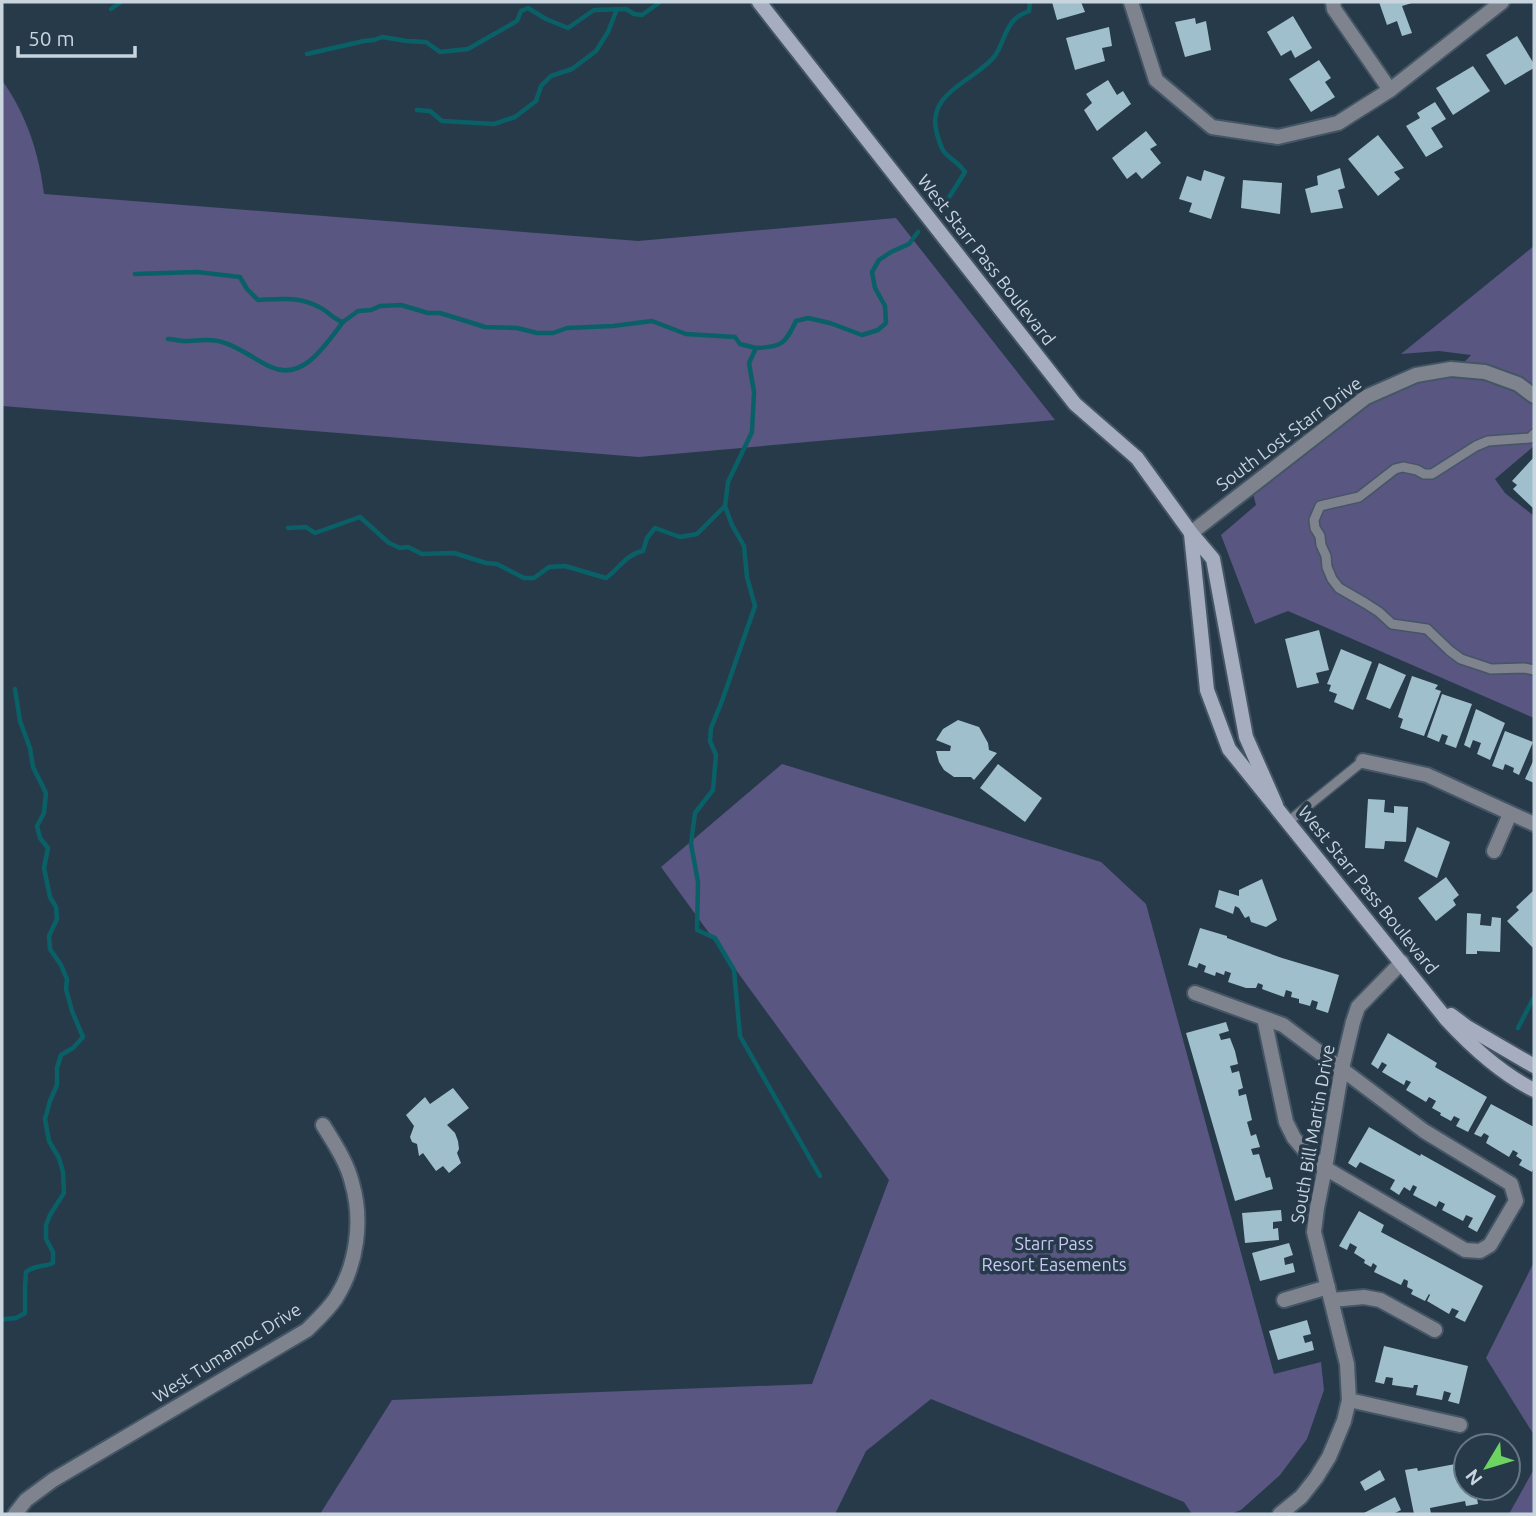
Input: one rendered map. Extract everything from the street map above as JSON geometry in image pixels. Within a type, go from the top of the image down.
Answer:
[{"type":"street","name":"West Starr Pass Boulevard","points":[[759,2],[1075,404],[1137,458],[1213,559],[1246,737],[1276,805]]},
{"type":"street","points":[[1131,2],[1156,80],[1212,127],[1278,137],[1338,123],[1390,90],[1502,2]]},
{"type":"street","points":[[1333,2],[1334,9],[1390,90]]},
{"type":"street","name":"South Lost Starr Drive","points":[[1191,533],[1366,397],[1416,375],[1451,369],[1486,372],[1518,384],[1534,396]]},
{"type":"street","name":"West Starr Pass Boulevard","points":[[1191,533],[1207,690],[1230,749],[1447,1020],[1468,1042],[1514,1080],[1534,1090]]},
{"type":"street","points":[[1363,761],[1427,775],[1534,824]]},
{"type":"street","points":[[1494,851],[1510,814]]},
{"type":"street","name":"South Bill Martin Drive","points":[[1280,1514],[1301,1497],[1329,1457],[1349,1400],[1348,1364],[1314,1232],[1342,1068],[1353,1022],[1359,1007],[1402,962]]},
{"type":"street","points":[[1195,993],[1264,1018],[1283,1025],[1424,1130],[1511,1184],[1516,1201],[1490,1245],[1480,1251],[1465,1250],[1325,1168],[1299,1145],[1286,1122],[1264,1018]]},
{"type":"street","name":"West Starr Pass Boulevard","points":[[1431,999],[1467,1027],[1534,1066]]},
{"type":"street","name":"West Tumamoc Drive","points":[[15,1514],[26,1500],[53,1480],[297,1337],[335,1300],[351,1265],[357,1226],[356,1202],[343,1160],[323,1125]]},
{"type":"street","points":[[1284,1300],[1330,1294],[1380,1300],[1435,1330]]},
{"type":"street","points":[[1349,1400],[1460,1425]]},
{"type":"lane","points":[[1534,434],[1530,438],[1488,441],[1432,474],[1423,474],[1403,467],[1395,469],[1359,497],[1320,506],[1314,520],[1327,567],[1339,588],[1372,607],[1392,624],[1427,629],[1461,659],[1491,669],[1534,670]]},
{"type":"lane","points":[[1289,821],[1363,761]]},
{"type":"green space","points":[[2,80],[18,106],[30,134],[39,163],[44,194],[638,241],[896,218],[1055,420],[639,457],[2,406]]},
{"type":"green space","points":[[1534,246],[1534,446],[1495,479],[1505,493],[1534,516],[1534,718],[1288,611],[1255,624],[1221,535],[1256,505],[1251,486],[1366,397],[1458,369],[1471,355],[1439,351],[1401,354]]},
{"type":"green space","name":"Starr Pass Resort Easements","points":[[782,764],[1101,862],[1146,904],[1274,1374],[1321,1362],[1324,1390],[1307,1439],[1280,1475],[1241,1510],[1230,1514],[1192,1514],[1184,1502],[931,1399],[866,1451],[835,1514],[320,1514],[392,1400],[812,1384],[889,1180],[661,867]]},
{"type":"green space","points":[[1534,1262],[1534,1435],[1486,1358]]},
{"type":"green space","points":[[1534,1469],[1534,1514],[1509,1514],[1516,1502],[1522,1502],[1522,1491]]},
{"type":"building","points":[[1052,2],[1081,2],[1085,12],[1057,20]]},
{"type":"building","points":[[1379,2],[1415,2],[1402,6],[1412,33],[1402,36],[1397,21],[1387,25]]},
{"type":"building","points":[[1293,16],[1312,48],[1295,58],[1291,50],[1281,56],[1267,32]]},
{"type":"building","points":[[1195,18],[1196,24],[1206,21],[1211,50],[1185,57],[1175,22]]},
{"type":"building","points":[[1109,27],[1112,46],[1102,48],[1105,61],[1075,70],[1066,38]]},
{"type":"building","points":[[1517,36],[1534,68],[1505,85],[1486,55]]},
{"type":"building","points":[[1319,60],[1331,78],[1325,82],[1335,97],[1311,112],[1289,79]]},
{"type":"building","points":[[1473,66],[1490,91],[1453,115],[1436,88]]},
{"type":"building","points":[[1108,80],[1117,95],[1123,91],[1131,104],[1097,131],[1084,110],[1092,103],[1086,94]]},
{"type":"building","points":[[1435,102],[1446,119],[1431,128],[1443,147],[1426,157],[1406,126],[1420,118],[1417,113]]},
{"type":"building","points":[[1146,131],[1157,145],[1150,149],[1161,163],[1142,179],[1136,172],[1127,179],[1112,158]]},
{"type":"building","points":[[1378,135],[1404,168],[1394,172],[1400,179],[1378,196],[1348,159]]},
{"type":"building","points":[[1340,168],[1345,188],[1338,190],[1343,208],[1311,213],[1305,189],[1318,185],[1317,176]]},
{"type":"building","points":[[1204,170],[1225,177],[1211,219],[1189,212],[1192,203],[1179,199],[1187,176],[1201,181]]},
{"type":"building","points":[[1243,180],[1282,183],[1280,214],[1241,208]]},
{"type":"building","points":[[1534,457],[1534,509],[1513,489],[1517,485],[1512,481]]},
{"type":"building","points":[[1319,630],[1329,670],[1316,673],[1319,683],[1297,688],[1285,639]]},
{"type":"building","points":[[1341,649],[1372,662],[1353,710],[1334,702],[1337,694],[1329,691],[1331,685],[1327,684]]},
{"type":"building","points":[[1379,663],[1406,675],[1390,709],[1366,699]]},
{"type":"building","points":[[1412,676],[1438,685],[1435,689],[1441,691],[1424,736],[1400,728],[1403,719],[1398,717]]},
{"type":"building","points":[[1442,694],[1472,704],[1456,748],[1445,744],[1448,736],[1442,734],[1439,742],[1427,737]]},
{"type":"building","points":[[1476,709],[1505,723],[1490,760],[1477,754],[1481,743],[1473,740],[1470,748],[1464,745]]},
{"type":"building","points":[[958,720],[979,727],[989,750],[997,753],[974,780],[971,777],[954,777],[944,770],[936,751],[950,751],[951,746],[936,740],[943,729]]},
{"type":"building","points":[[1505,731],[1533,742],[1519,775],[1513,772],[1514,768],[1505,764],[1503,770],[1492,766]]},
{"type":"building","points":[[1534,759],[1534,783],[1525,779]]},
{"type":"building","points":[[998,764],[1042,798],[1025,822],[980,788]]},
{"type":"building","points":[[1368,799],[1385,800],[1384,812],[1394,813],[1394,806],[1408,807],[1406,842],[1385,841],[1384,849],[1365,848]]},
{"type":"building","points":[[1417,827],[1450,842],[1437,878],[1404,861]]},
{"type":"building","points":[[1446,877],[1459,895],[1453,900],[1456,905],[1436,921],[1418,898]]},
{"type":"building","points":[[1262,879],[1277,920],[1266,927],[1251,922],[1249,916],[1245,918],[1235,906],[1233,914],[1215,907],[1219,890],[1239,896],[1239,890]]},
{"type":"building","points":[[1534,890],[1534,949],[1507,921],[1519,910],[1516,907]]},
{"type":"building","points":[[1467,913],[1481,914],[1480,925],[1491,926],[1492,917],[1501,918],[1500,952],[1477,951],[1477,954],[1466,954]]},
{"type":"building","points":[[1200,928],[1282,958],[1339,975],[1328,1013],[1316,1009],[1318,1002],[1312,1000],[1310,1006],[1299,1003],[1299,999],[1291,997],[1292,992],[1286,990],[1284,997],[1262,989],[1263,985],[1258,983],[1256,988],[1246,988],[1228,982],[1231,973],[1225,971],[1224,975],[1216,972],[1215,976],[1204,972],[1206,966],[1199,963],[1197,968],[1188,965]]},
{"type":"building","points":[[1226,1022],[1229,1031],[1219,1034],[1221,1040],[1230,1038],[1235,1051],[1238,1064],[1230,1066],[1232,1073],[1239,1071],[1243,1088],[1238,1090],[1239,1096],[1246,1094],[1252,1120],[1247,1122],[1251,1136],[1256,1134],[1260,1147],[1251,1149],[1253,1155],[1259,1154],[1266,1178],[1270,1177],[1273,1189],[1235,1201],[1186,1033]]},
{"type":"building","points":[[1388,1033],[1437,1063],[1435,1067],[1487,1097],[1468,1132],[1456,1126],[1460,1119],[1454,1116],[1451,1121],[1432,1108],[1436,1101],[1429,1097],[1426,1102],[1406,1090],[1411,1082],[1406,1080],[1404,1085],[1382,1072],[1387,1065],[1382,1062],[1378,1069],[1371,1064]]},
{"type":"building","points":[[453,1088],[469,1108],[447,1125],[458,1141],[457,1153],[461,1163],[449,1173],[443,1166],[436,1171],[423,1153],[419,1156],[417,1144],[412,1142],[410,1137],[414,1126],[406,1115],[425,1097],[430,1104]]},
{"type":"building","points":[[1491,1104],[1534,1127],[1532,1172],[1519,1165],[1522,1160],[1516,1156],[1518,1153],[1513,1150],[1509,1157],[1486,1143],[1489,1136],[1484,1133],[1481,1137],[1474,1134]]},
{"type":"building","points":[[1369,1127],[1496,1196],[1477,1232],[1468,1227],[1473,1218],[1466,1215],[1463,1221],[1442,1210],[1445,1204],[1439,1201],[1436,1207],[1413,1195],[1417,1187],[1413,1185],[1410,1191],[1404,1187],[1399,1195],[1390,1189],[1395,1180],[1360,1162],[1356,1168],[1348,1163]]},
{"type":"building","points":[[1281,1210],[1282,1221],[1273,1222],[1273,1229],[1278,1228],[1279,1240],[1245,1243],[1242,1213]]},
{"type":"building","points":[[1359,1211],[1384,1225],[1381,1232],[1483,1286],[1465,1322],[1455,1317],[1459,1311],[1452,1308],[1449,1314],[1427,1301],[1429,1294],[1425,1301],[1411,1294],[1413,1290],[1407,1287],[1408,1281],[1404,1279],[1401,1285],[1374,1272],[1377,1266],[1373,1263],[1371,1267],[1354,1253],[1357,1247],[1350,1243],[1347,1250],[1339,1246]]},
{"type":"building","points":[[1289,1243],[1293,1255],[1284,1258],[1285,1265],[1293,1263],[1295,1272],[1260,1281],[1252,1253]]},
{"type":"building","points":[[1307,1320],[1311,1334],[1303,1336],[1305,1343],[1312,1341],[1314,1350],[1278,1360],[1269,1331]]},
{"type":"building","points":[[1384,1346],[1468,1366],[1459,1404],[1448,1401],[1451,1393],[1444,1391],[1442,1400],[1416,1395],[1418,1385],[1413,1388],[1392,1385],[1393,1378],[1386,1377],[1384,1384],[1375,1382]]},
{"type":"building","points":[[1452,1465],[1452,1502],[1460,1502],[1430,1508],[1431,1514],[1414,1514],[1405,1470],[1417,1468],[1418,1471]]},
{"type":"building","points":[[1380,1470],[1385,1480],[1365,1491],[1360,1482]]},
{"type":"building","points":[[1395,1497],[1401,1510],[1393,1514],[1362,1514]]},
{"type":"building","points":[[1465,1502],[1478,1502],[1478,1504],[1466,1506]]},
{"type":"waterway","points":[[111,9],[121,2]]},
{"type":"waterway","points":[[307,54],[382,37],[426,42],[440,52],[468,49],[517,21],[521,11],[528,8],[568,28],[594,10],[626,9],[642,15],[660,2]]},
{"type":"waterway","points":[[948,199],[965,172],[941,147],[935,120],[938,108],[944,98],[994,57],[1011,23],[1029,11],[1030,2]]},
{"type":"waterway","points":[[417,110],[430,111],[442,121],[494,124],[515,117],[536,101],[541,86],[551,76],[572,69],[596,51],[608,32],[617,9]]},
{"type":"waterway","points":[[820,1176],[740,1036],[734,970],[715,938],[697,930],[698,882],[691,844],[695,813],[713,790],[716,755],[710,741],[711,728],[755,606],[747,577],[744,546],[725,506],[728,482],[752,432],[754,392],[749,363],[756,348],[782,343],[796,321],[808,318],[862,335],[878,330],[886,323],[885,306],[875,288],[872,272],[879,260],[909,244],[918,232]]},
{"type":"waterway","points":[[135,274],[197,272],[240,277],[258,300],[304,301],[343,322],[358,311],[401,305],[428,313],[440,313],[485,327],[517,328],[537,333],[652,321],[686,334],[735,337],[740,344],[756,348]]},
{"type":"waterway","points":[[168,339],[208,340],[229,344],[271,367],[283,370],[293,369],[313,358],[343,322]]},
{"type":"waterway","points":[[288,528],[306,527],[315,533],[360,517],[389,543],[400,548],[408,547],[422,554],[454,553],[497,564],[524,578],[534,578],[549,567],[565,566],[606,578],[627,558],[643,551],[647,538],[655,528],[680,537],[697,534],[725,506]]},
{"type":"waterway","points":[[2,1321],[25,1313],[26,1272],[53,1263],[53,1252],[46,1239],[46,1225],[64,1193],[63,1172],[59,1158],[49,1141],[45,1119],[57,1085],[57,1068],[61,1055],[73,1048],[83,1037],[72,1011],[66,989],[67,979],[50,949],[49,936],[57,919],[56,907],[50,897],[44,868],[48,848],[40,838],[37,826],[44,813],[46,793],[33,767],[30,748],[20,721],[15,689]]},
{"type":"waterway","points":[[1518,1028],[1534,997]]}]
